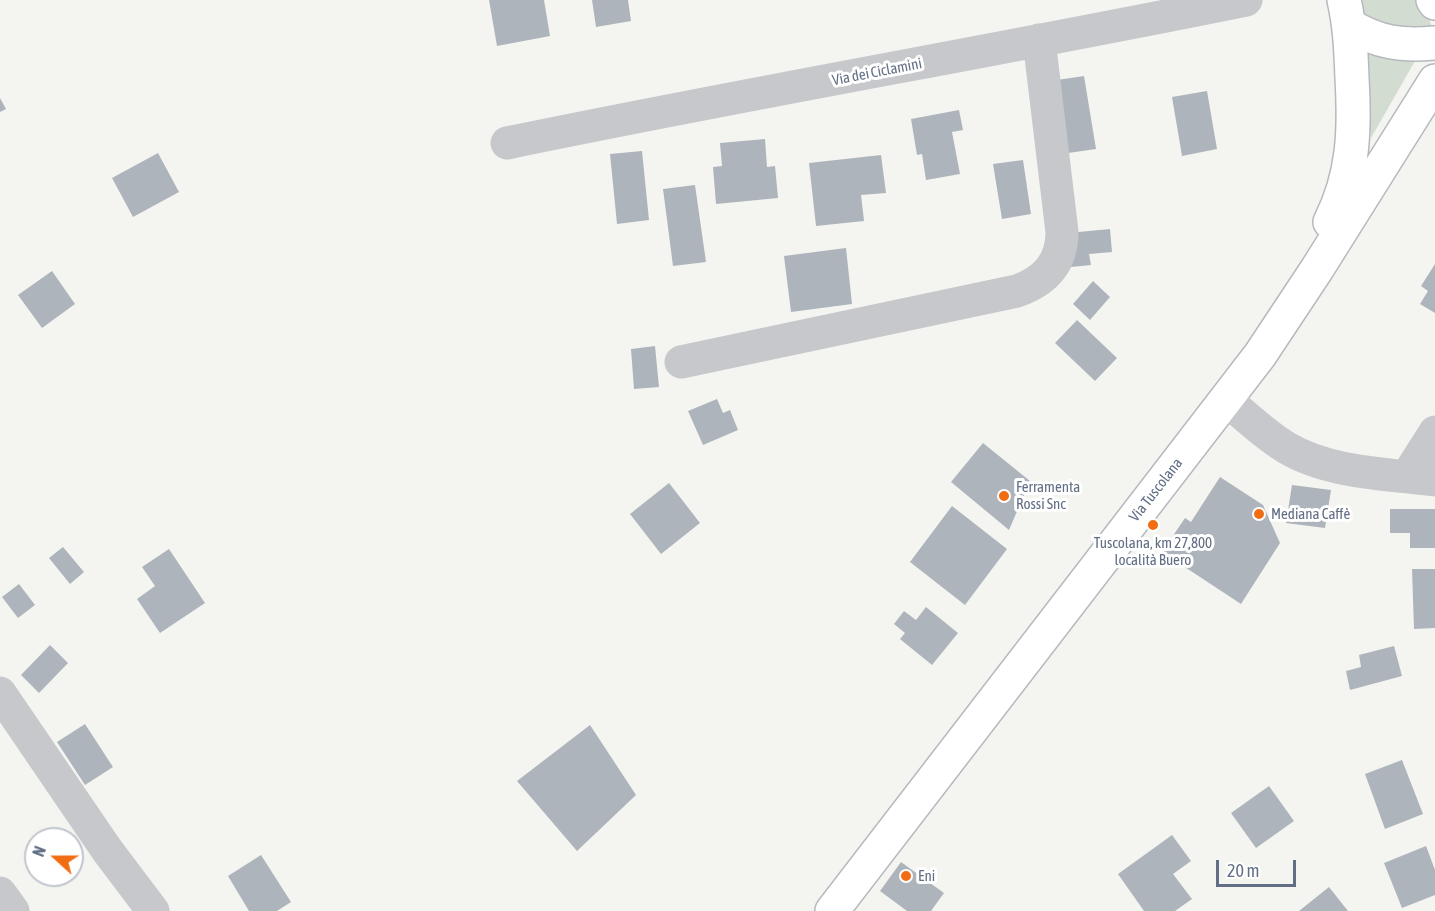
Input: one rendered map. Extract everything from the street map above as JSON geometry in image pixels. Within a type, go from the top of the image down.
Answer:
[{"type":"main road","points":[[1347,13],[1368,36],[1392,44],[1435,43]]},
{"type":"main road","points":[[1277,331],[1337,207],[1351,163],[1354,128],[1347,13]]},
{"type":"main road","name":"Via Tuscolana","points":[[832,911],[1277,331],[1435,81]]},
{"type":"street","name":"Via dei Ciclamini","points":[[507,142],[1246,0]]},
{"type":"street","points":[[681,362],[1017,291],[1034,284],[1048,274],[1061,249],[1062,232],[1039,40]]},
{"type":"street","points":[[1226,400],[1286,447],[1304,457],[1328,464],[1421,478],[1435,432]]},
{"type":"street","points":[[0,693],[106,850],[153,911]]},
{"type":"street","points":[[0,893],[13,911]]},
{"type":"shaded area","points":[[1358,0],[1422,0],[1432,27],[1409,32],[1391,31],[1375,23],[1358,8]]},
{"type":"shaded area","points":[[1362,49],[1419,54],[1371,138]]},
{"type":"building","points":[[489,0],[544,0],[550,36],[497,46]]},
{"type":"building","points":[[592,0],[628,0],[631,21],[596,27]]},
{"type":"building","points":[[1084,76],[1096,149],[1061,154],[1050,81]]},
{"type":"building","points":[[1207,91],[1217,149],[1182,156],[1172,97]]},
{"type":"building","points":[[0,98],[6,109],[0,112]]},
{"type":"building","points":[[959,110],[963,130],[952,132],[960,174],[926,180],[922,154],[917,155],[911,119]]},
{"type":"building","points":[[765,139],[767,167],[775,166],[778,198],[716,204],[713,167],[722,166],[720,143]]},
{"type":"building","points":[[642,151],[649,220],[617,224],[610,154]]},
{"type":"building","points":[[158,153],[179,192],[133,217],[112,178]]},
{"type":"building","points":[[881,155],[886,193],[861,195],[864,221],[816,226],[809,163]]},
{"type":"building","points":[[1023,160],[1031,214],[1002,219],[993,164]]},
{"type":"building","points":[[695,185],[706,262],[673,266],[663,189]]},
{"type":"building","points":[[1110,229],[1112,252],[1089,254],[1091,265],[1071,267],[1068,233]]},
{"type":"building","points":[[846,248],[852,304],[791,312],[784,256]]},
{"type":"building","points":[[1435,264],[1435,313],[1420,304],[1428,291],[1421,286]]},
{"type":"building","points":[[52,271],[75,304],[42,328],[18,295]]},
{"type":"building","points":[[1093,281],[1110,297],[1090,320],[1073,304]]},
{"type":"building","points":[[1077,320],[1117,358],[1095,381],[1055,343]]},
{"type":"building","points":[[655,346],[659,387],[634,389],[631,349]]},
{"type":"building","points":[[717,399],[723,413],[730,410],[738,430],[703,445],[688,411]]},
{"type":"building","points":[[983,443],[1030,481],[1009,530],[951,482]]},
{"type":"building","points":[[1220,477],[1263,505],[1280,543],[1241,604],[1162,552],[1185,518],[1191,522]]},
{"type":"building","points":[[669,483],[700,523],[661,554],[630,514]]},
{"type":"building","points":[[1292,485],[1331,490],[1325,528],[1286,523]]},
{"type":"building","points":[[952,506],[1007,549],[965,605],[910,562]]},
{"type":"building","points":[[1390,509],[1435,509],[1435,548],[1410,548],[1410,533],[1390,533]]},
{"type":"building","points":[[63,547],[84,572],[70,584],[49,558]]},
{"type":"building","points":[[169,549],[205,603],[160,633],[137,599],[155,586],[142,567]]},
{"type":"building","points":[[1412,569],[1435,569],[1435,628],[1414,629]]},
{"type":"building","points":[[19,584],[35,605],[18,618],[2,597]]},
{"type":"building","points":[[926,607],[958,633],[932,665],[900,639],[905,633],[894,624],[904,611],[916,620]]},
{"type":"building","points":[[50,645],[68,663],[39,693],[21,675]]},
{"type":"building","points":[[1394,646],[1402,676],[1350,690],[1346,671],[1361,667],[1359,655]]},
{"type":"building","points":[[85,724],[113,767],[85,785],[57,742]]},
{"type":"building","points":[[590,725],[636,795],[577,851],[517,781]]},
{"type":"building","points":[[1402,760],[1423,814],[1385,829],[1365,774]]},
{"type":"building","points":[[1269,786],[1294,821],[1256,848],[1231,813]]},
{"type":"building","points":[[1172,835],[1191,861],[1173,874],[1192,899],[1175,911],[1144,911],[1118,874]]},
{"type":"building","points":[[1426,846],[1435,870],[1435,895],[1402,908],[1384,863]]},
{"type":"building","points":[[261,855],[291,902],[277,911],[249,911],[228,876]]},
{"type":"building","name":"Eni","points":[[901,862],[944,893],[931,911],[907,911],[880,891]]},
{"type":"building","points":[[1329,887],[1348,911],[1299,911]]},
{"type":"place","name":"Ferramenta Rossi Snc","points":[[1004,496]]},
{"type":"place","name":"Mediana Caffè","points":[[1259,514]]},
{"type":"place","name":"Tuscolana, km 27,800 località Buero","points":[[1153,525]]},
{"type":"place","name":"Eni","points":[[906,876]]}]
